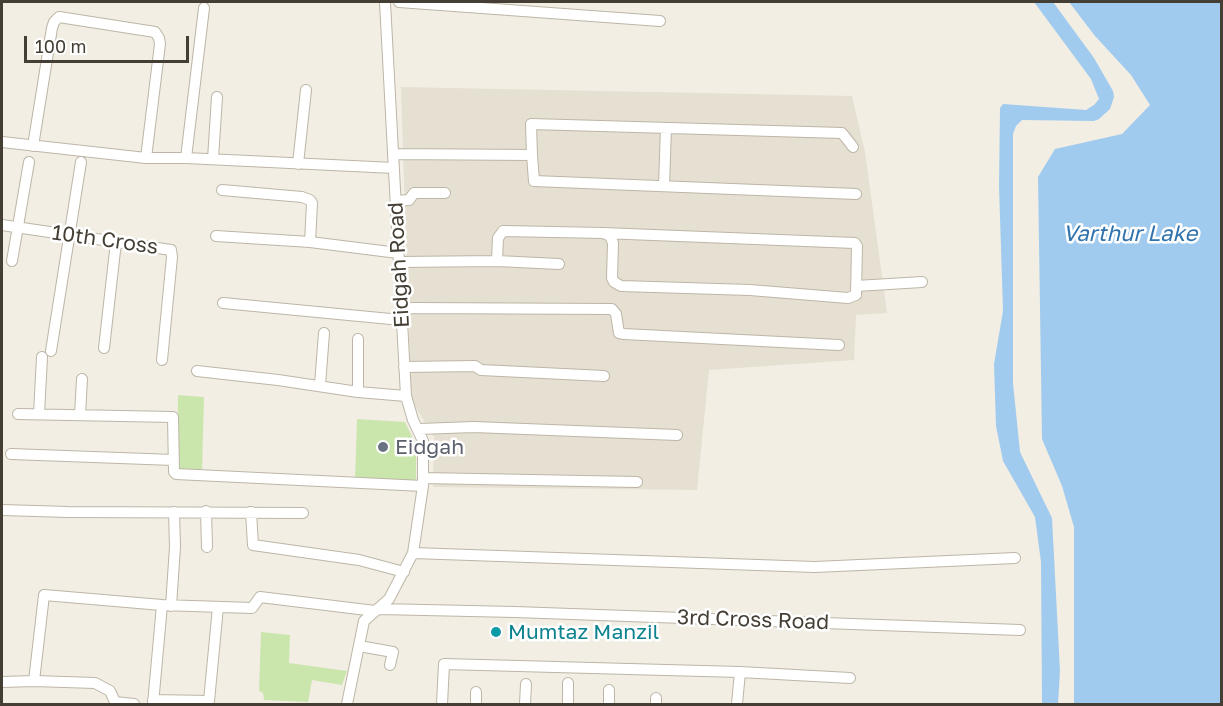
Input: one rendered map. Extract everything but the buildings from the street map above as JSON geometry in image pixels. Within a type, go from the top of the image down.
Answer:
[{"type":"street","name":"Eidgah Road","points":[[347,705],[364,621],[389,599],[413,552],[423,482],[423,441],[413,420],[406,396],[385,2]]},
{"type":"street","points":[[399,2],[660,21]]},
{"type":"street","points":[[186,158],[204,8]]},
{"type":"street","points":[[33,146],[52,28],[59,17],[155,32],[159,38],[146,158]]},
{"type":"street","points":[[298,164],[306,90]]},
{"type":"street","points":[[213,159],[217,98]]},
{"type":"street","points":[[853,147],[842,133],[531,124],[534,181],[856,194]]},
{"type":"street","points":[[664,186],[666,128]]},
{"type":"street","points":[[2,142],[146,158],[394,168]]},
{"type":"street","points":[[393,154],[531,155]]},
{"type":"street","points":[[12,261],[29,162]]},
{"type":"street","points":[[39,414],[46,354],[70,235],[81,162]]},
{"type":"street","points":[[222,190],[302,197],[310,200],[312,203],[310,242]]},
{"type":"street","points":[[396,201],[409,200],[414,193],[445,193]]},
{"type":"street","name":"10th Cross","points":[[2,225],[171,250],[162,360]]},
{"type":"street","points":[[497,261],[498,238],[503,231],[603,233],[855,243],[856,295],[848,298],[750,290],[621,286],[612,278],[612,239],[603,233]]},
{"type":"street","points":[[216,236],[310,242],[398,258],[559,264]]},
{"type":"street","points":[[104,348],[116,242]]},
{"type":"street","points":[[856,286],[922,282]]},
{"type":"street","points":[[223,303],[401,315],[413,308],[612,309],[616,314],[619,333],[624,334],[839,345]]},
{"type":"street","points":[[320,385],[324,333]]},
{"type":"street","points":[[358,339],[358,392]]},
{"type":"street","points":[[404,367],[475,366],[481,370],[604,376]]},
{"type":"street","points":[[197,371],[406,396]]},
{"type":"street","points":[[80,415],[82,379]]},
{"type":"street","points":[[18,414],[173,417],[174,472],[186,476],[423,482],[637,482]]},
{"type":"street","points":[[418,429],[474,427],[676,435]]},
{"type":"street","points":[[11,454],[174,460]]},
{"type":"street","points":[[2,510],[303,513]]},
{"type":"street","points":[[206,511],[207,547]]},
{"type":"street","points":[[34,681],[44,595],[167,605],[218,607],[209,702],[153,702],[167,605],[175,548],[174,512]]},
{"type":"street","points":[[251,512],[253,545],[358,560],[404,572]]},
{"type":"street","points":[[413,552],[815,567],[1015,558]]},
{"type":"street","name":"3rd Cross Road","points":[[218,607],[252,608],[260,597],[377,610],[515,612],[1020,630]]},
{"type":"street","points":[[359,646],[393,652],[390,665]]},
{"type":"street","points":[[442,705],[444,664],[740,672],[850,678]]},
{"type":"street","points":[[737,705],[740,672]]},
{"type":"street","points":[[2,682],[95,683],[110,691],[115,702],[134,705]]},
{"type":"street","points":[[568,683],[568,705]]},
{"type":"street","points":[[525,705],[526,684]]},
{"type":"street","points":[[609,690],[609,705]]},
{"type":"street","points":[[476,692],[476,705]]},
{"type":"shaded area","points":[[401,87],[852,96],[865,152],[887,313],[856,315],[854,360],[709,370],[697,490],[433,487],[434,437],[411,400]]},
{"type":"green space","points":[[178,395],[204,397],[202,472],[177,472]]},
{"type":"green space","points":[[357,419],[405,422],[416,445],[416,483],[355,480]]},
{"type":"green space","points":[[261,632],[290,635],[289,663],[347,671],[342,685],[312,680],[308,702],[264,700],[263,693],[259,691]]},
{"type":"water","points":[[1034,2],[1053,2],[1094,58],[1113,91],[1114,97],[1110,109],[1094,121],[1022,120],[1016,126],[1013,134],[1013,383],[1020,452],[1052,518],[1060,671],[1058,704],[1042,704],[1041,562],[1035,517],[1003,461],[996,426],[994,364],[1003,311],[999,186],[1000,108],[1003,104],[1086,110],[1099,99],[1091,79]]},
{"type":"water","name":"Varthur Lake","points":[[1069,2],[1221,2],[1221,704],[1074,704],[1074,527],[1062,486],[1042,439],[1038,177],[1055,149],[1122,134],[1150,105],[1131,75],[1095,36]]},
{"type":"place","name":"Eidgah","points":[[383,447]]},
{"type":"place","name":"Mumtaz Manzil","points":[[496,632]]}]
